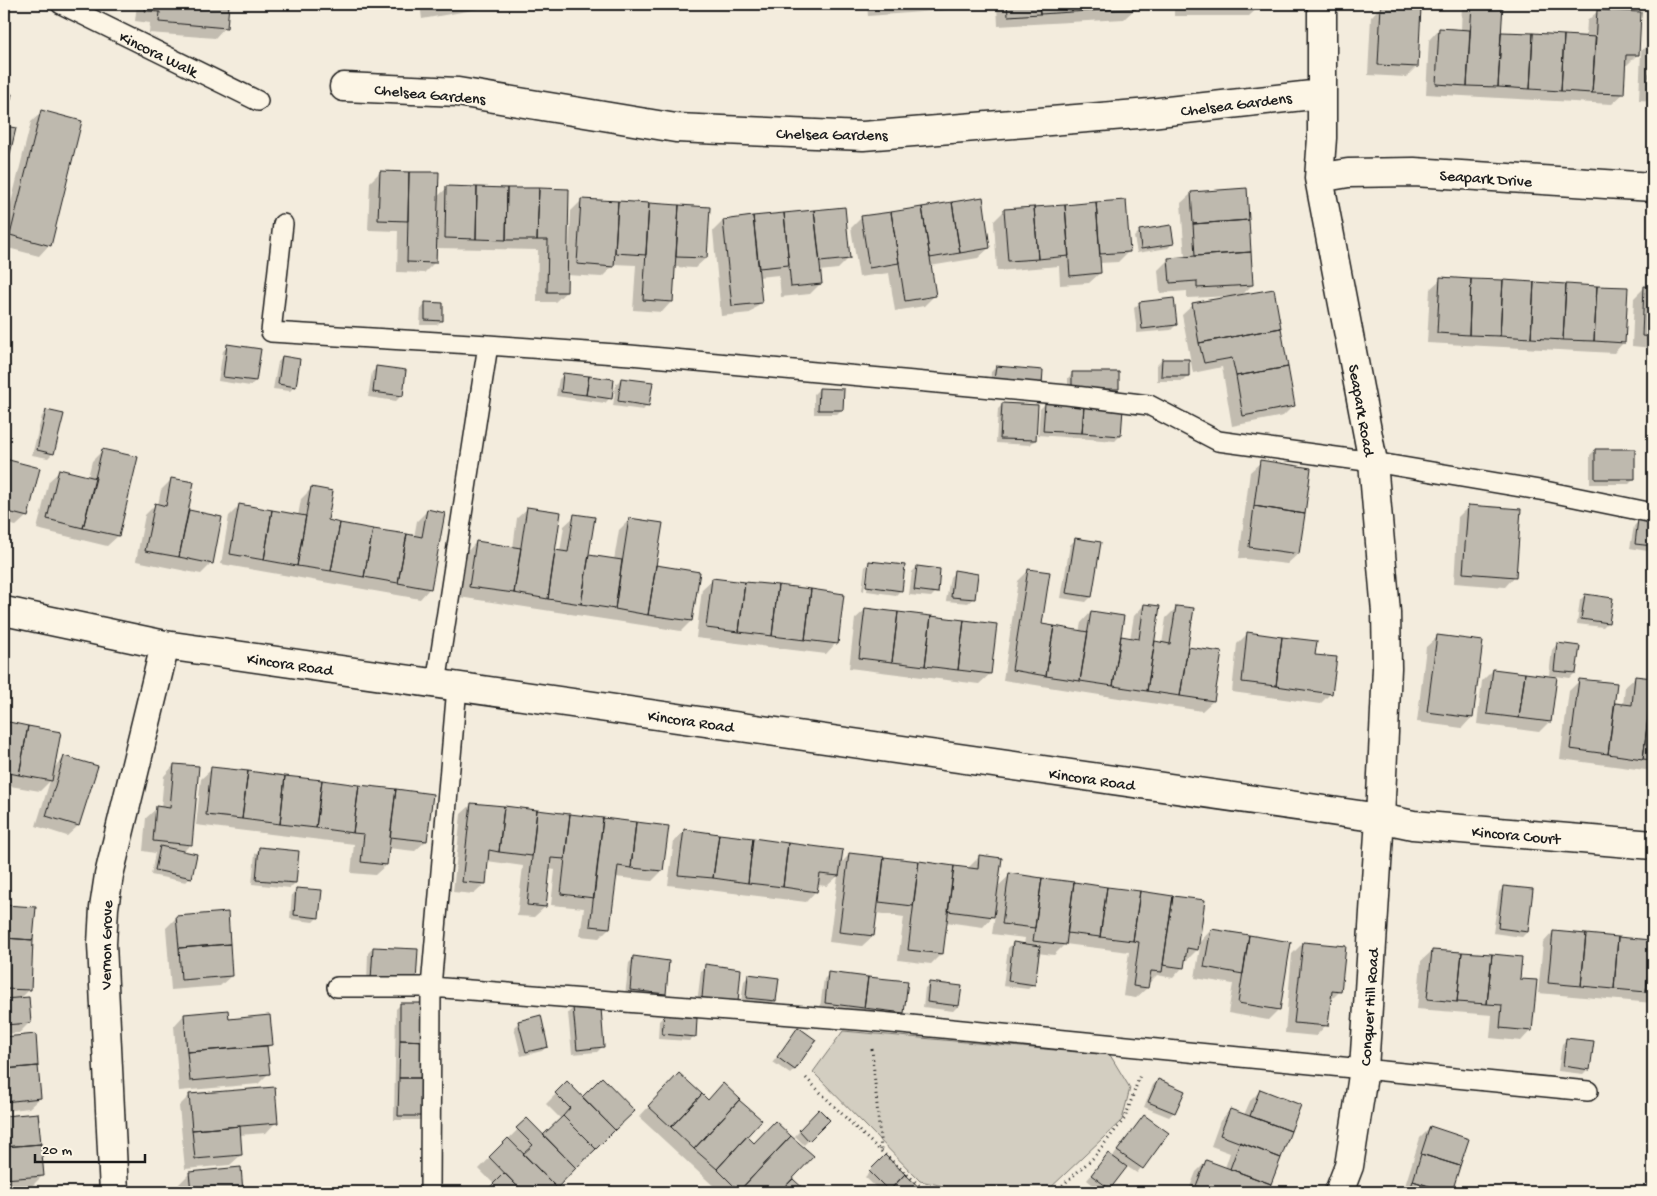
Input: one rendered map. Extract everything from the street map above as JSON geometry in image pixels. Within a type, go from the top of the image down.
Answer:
[{"type":"street","name":"Seapark Road","points":[[1322,4],[1322,138],[1319,178],[1372,462],[1386,612],[1387,668],[1380,818]]},
{"type":"street","name":"Chelsea Gardens","points":[[344,86],[458,92],[676,128],[863,136],[1150,113],[1321,94]]},
{"type":"street","name":"Seapark Drive","points":[[1319,178],[1348,173],[1414,172],[1653,188]]},
{"type":"street","name":"Kincora Road","points":[[4,611],[165,645],[1380,818]]},
{"type":"street","name":"Vernon Grove","points":[[114,1192],[102,944],[104,908],[109,875],[165,645]]},
{"type":"street","name":"Kincora Court","points":[[1380,818],[1413,826],[1653,845]]},
{"type":"street","name":"Conquer Hill Road","points":[[1338,1192],[1349,1166],[1364,1069],[1380,818]]},
{"type":"lane","name":"Kincora Walk","points":[[61,4],[258,101]]},
{"type":"lane","points":[[283,224],[271,332],[640,356],[1067,395],[1149,405],[1218,441],[1372,462],[1546,490],[1653,513]]},
{"type":"lane","points":[[430,1192],[431,987],[447,685],[488,345]]},
{"type":"lane","points":[[337,987],[431,987],[870,1021],[1588,1091]]},
{"type":"path","points":[[870,1021],[881,1151]]},
{"type":"path","points":[[1055,1192],[1093,1158],[1125,1118],[1150,1048]]},
{"type":"path","points":[[806,1078],[921,1187],[948,1192]]},
{"type":"shaded area","points":[[843,1031],[1110,1055],[1130,1088],[1122,1120],[1046,1192],[972,1192],[920,1181],[813,1072]]},
{"type":"building","points":[[146,4],[229,4],[227,28],[159,22],[160,12],[145,11]]},
{"type":"building","points":[[431,4],[458,4],[432,9]]},
{"type":"building","points":[[878,4],[908,4],[878,6]]},
{"type":"building","points":[[1007,4],[1039,4],[1040,14],[1008,16]]},
{"type":"building","points":[[1039,4],[1072,4],[1072,12],[1040,14]]},
{"type":"building","points":[[1072,4],[1104,4],[1104,10],[1072,12]]},
{"type":"building","points":[[1104,4],[1136,4],[1136,9],[1104,10]]},
{"type":"building","points":[[1184,4],[1261,4],[1261,6],[1185,6]]},
{"type":"building","points":[[1472,4],[1503,4],[1498,87],[1467,86]]},
{"type":"building","points":[[1381,5],[1421,7],[1418,67],[1378,65]]},
{"type":"building","points":[[1597,10],[1641,12],[1639,55],[1626,55],[1624,94],[1592,93]]},
{"type":"building","points":[[1439,28],[1470,30],[1467,86],[1436,84]]},
{"type":"building","points":[[1501,32],[1533,33],[1530,89],[1498,87]]},
{"type":"building","points":[[1533,33],[1564,35],[1561,91],[1530,89]]},
{"type":"building","points":[[1564,35],[1596,37],[1592,93],[1561,91]]},
{"type":"building","points":[[1651,40],[1653,40],[1653,91],[1649,90]]},
{"type":"building","points":[[4,92],[12,94],[5,126],[16,128],[4,180]]},
{"type":"building","points":[[41,110],[82,121],[51,246],[10,235]]},
{"type":"building","points":[[380,171],[409,172],[408,221],[378,220]]},
{"type":"building","points":[[409,172],[439,172],[436,263],[407,262]]},
{"type":"building","points":[[446,186],[477,187],[476,239],[445,238]]},
{"type":"building","points":[[477,187],[507,188],[506,240],[476,239]]},
{"type":"building","points":[[507,188],[539,188],[537,240],[506,240]]},
{"type":"building","points":[[539,188],[569,189],[567,292],[547,292],[548,240],[537,240]]},
{"type":"building","points":[[1247,188],[1249,220],[1193,224],[1191,192]]},
{"type":"building","points":[[983,197],[990,248],[960,253],[952,202]]},
{"type":"building","points":[[581,199],[618,201],[614,267],[577,264]]},
{"type":"building","points":[[1126,200],[1130,252],[1100,254],[1096,202]]},
{"type":"building","points":[[618,201],[649,203],[646,255],[615,253]]},
{"type":"building","points":[[952,202],[960,253],[930,258],[922,207]]},
{"type":"building","points":[[1096,202],[1101,273],[1070,276],[1065,205]]},
{"type":"building","points":[[649,203],[679,205],[673,302],[643,300]]},
{"type":"building","points":[[679,205],[710,207],[707,258],[676,257]]},
{"type":"building","points":[[1065,205],[1069,256],[1038,259],[1034,207]]},
{"type":"building","points":[[845,207],[850,259],[820,262],[814,210]]},
{"type":"building","points":[[922,207],[936,296],[905,301],[891,212]]},
{"type":"building","points":[[1034,207],[1038,259],[1008,261],[1004,209]]},
{"type":"building","points":[[814,210],[822,284],[791,287],[784,213]]},
{"type":"building","points":[[891,212],[899,263],[869,268],[861,216]]},
{"type":"building","points":[[784,213],[789,265],[759,268],[753,216]]},
{"type":"building","points":[[753,216],[762,303],[732,306],[723,220]]},
{"type":"building","points":[[1249,220],[1251,252],[1195,256],[1193,224]]},
{"type":"building","points":[[1171,225],[1174,244],[1141,249],[1139,230]]},
{"type":"building","points":[[1251,252],[1253,285],[1197,288],[1197,281],[1170,283],[1168,258]]},
{"type":"building","points":[[1440,277],[1471,279],[1469,335],[1437,333]]},
{"type":"building","points":[[1471,279],[1503,280],[1500,336],[1469,335]]},
{"type":"building","points":[[1503,280],[1534,282],[1531,338],[1500,336]]},
{"type":"building","points":[[1534,282],[1566,284],[1563,340],[1531,338]]},
{"type":"building","points":[[1566,284],[1597,286],[1594,341],[1563,340]]},
{"type":"building","points":[[1597,286],[1628,287],[1625,343],[1594,341]]},
{"type":"building","points":[[1644,286],[1653,287],[1653,337],[1642,336]]},
{"type":"building","points":[[1274,289],[1281,328],[1199,343],[1192,303]]},
{"type":"building","points":[[1174,298],[1177,325],[1142,329],[1139,302]]},
{"type":"building","points":[[425,302],[443,303],[443,321],[425,320]]},
{"type":"building","points":[[1281,328],[1288,367],[1236,376],[1232,358],[1204,363],[1199,343]]},
{"type":"building","points":[[227,344],[261,349],[256,381],[223,377]]},
{"type":"building","points":[[282,356],[300,359],[296,387],[278,384]]},
{"type":"building","points":[[1162,359],[1189,359],[1189,376],[1161,376]]},
{"type":"building","points":[[376,366],[406,370],[403,396],[373,392]]},
{"type":"building","points":[[996,366],[1043,370],[1042,385],[994,380]]},
{"type":"building","points":[[1288,367],[1295,406],[1243,416],[1236,376]]},
{"type":"building","points":[[1072,372],[1119,372],[1119,389],[1072,389]]},
{"type":"building","points":[[563,373],[589,376],[586,395],[561,392]]},
{"type":"building","points":[[589,376],[614,379],[612,399],[586,395]]},
{"type":"building","points":[[621,378],[653,382],[649,406],[618,401]]},
{"type":"building","points":[[819,388],[844,389],[843,410],[818,410]]},
{"type":"building","points":[[1002,403],[1038,405],[1036,440],[1000,439]]},
{"type":"building","points":[[1045,403],[1084,406],[1082,433],[1043,431]]},
{"type":"building","points":[[1084,406],[1123,409],[1121,436],[1082,433]]},
{"type":"building","points":[[46,410],[64,414],[54,454],[37,450]]},
{"type":"building","points":[[102,449],[138,457],[119,536],[83,528]]},
{"type":"building","points":[[1595,449],[1635,449],[1635,479],[1595,479]]},
{"type":"building","points":[[5,459],[40,468],[28,517],[4,511]]},
{"type":"building","points":[[1260,460],[1311,468],[1305,514],[1254,506]]},
{"type":"building","points":[[59,469],[96,478],[83,528],[47,519]]},
{"type":"building","points":[[171,478],[194,482],[179,557],[145,551],[155,503],[166,506]]},
{"type":"building","points":[[311,487],[333,491],[328,520],[340,523],[331,571],[297,566]]},
{"type":"building","points":[[239,504],[272,510],[264,560],[230,554]]},
{"type":"building","points":[[1468,505],[1521,509],[1516,577],[1463,573]]},
{"type":"building","points":[[1254,506],[1305,514],[1299,554],[1249,547]]},
{"type":"building","points":[[527,507],[561,512],[548,599],[514,593]]},
{"type":"building","points":[[427,509],[445,513],[431,589],[398,583],[407,534],[422,537]]},
{"type":"building","points":[[189,510],[222,517],[213,564],[179,557]]},
{"type":"building","points":[[272,510],[306,516],[297,566],[264,560]]},
{"type":"building","points":[[574,514],[595,517],[581,604],[548,599],[555,550],[568,552]]},
{"type":"building","points":[[629,518],[663,523],[648,615],[615,609]]},
{"type":"building","points":[[1638,519],[1653,521],[1653,546],[1635,544]]},
{"type":"building","points":[[340,523],[373,529],[364,577],[331,571]]},
{"type":"building","points":[[373,529],[407,534],[398,583],[364,577]]},
{"type":"building","points":[[1075,538],[1101,542],[1092,597],[1066,593]]},
{"type":"building","points":[[476,541],[521,548],[514,593],[469,587]]},
{"type":"building","points":[[589,555],[622,560],[615,609],[581,604]]},
{"type":"building","points":[[869,561],[905,565],[902,591],[866,586]]},
{"type":"building","points":[[656,565],[700,572],[692,621],[648,615]]},
{"type":"building","points":[[917,566],[940,569],[938,593],[914,590]]},
{"type":"building","points":[[1028,569],[1050,572],[1042,624],[1054,626],[1046,676],[1012,670]]},
{"type":"building","points":[[954,570],[978,574],[975,599],[951,597]]},
{"type":"building","points":[[712,578],[745,582],[739,632],[706,628]]},
{"type":"building","points":[[745,582],[778,585],[772,636],[739,632]]},
{"type":"building","points":[[778,585],[811,589],[805,640],[772,636]]},
{"type":"building","points":[[811,589],[844,594],[838,644],[805,640]]},
{"type":"building","points":[[1585,594],[1613,598],[1609,623],[1581,619]]},
{"type":"building","points":[[1144,604],[1160,606],[1147,691],[1113,686],[1121,636],[1139,639]]},
{"type":"building","points":[[1176,606],[1194,608],[1180,696],[1147,691],[1155,641],[1170,644]]},
{"type":"building","points":[[865,608],[898,612],[892,662],[859,658]]},
{"type":"building","points":[[1091,611],[1124,616],[1113,686],[1080,681]]},
{"type":"building","points":[[898,612],[931,616],[925,666],[892,662]]},
{"type":"building","points":[[931,616],[964,620],[958,670],[925,666]]},
{"type":"building","points":[[964,620],[997,624],[991,674],[958,670]]},
{"type":"building","points":[[1054,626],[1088,632],[1080,681],[1046,676]]},
{"type":"building","points":[[1247,632],[1282,637],[1276,686],[1242,682]]},
{"type":"building","points":[[1437,635],[1483,641],[1473,718],[1427,712]]},
{"type":"building","points":[[1282,637],[1317,641],[1315,655],[1337,657],[1332,694],[1276,686]]},
{"type":"building","points":[[1557,643],[1580,646],[1576,673],[1554,671]]},
{"type":"building","points":[[1188,647],[1222,652],[1214,701],[1180,696]]},
{"type":"building","points":[[1493,669],[1525,673],[1519,718],[1487,714]]},
{"type":"building","points":[[1525,673],[1557,677],[1551,722],[1519,718]]},
{"type":"building","points":[[1635,676],[1653,678],[1643,759],[1608,754],[1615,703],[1632,705]]},
{"type":"building","points":[[1579,679],[1617,683],[1608,754],[1570,749]]},
{"type":"building","points":[[1649,707],[1653,707],[1653,760],[1643,759]]},
{"type":"building","points":[[4,721],[28,726],[19,775],[4,772]]},
{"type":"building","points":[[28,726],[61,732],[52,781],[19,775]]},
{"type":"building","points":[[64,756],[98,766],[79,826],[46,816]]},
{"type":"building","points":[[174,764],[199,766],[192,845],[153,841],[156,806],[170,808]]},
{"type":"building","points":[[211,767],[248,771],[242,819],[206,815]]},
{"type":"building","points":[[248,771],[285,776],[280,824],[242,819]]},
{"type":"building","points":[[285,776],[322,780],[316,828],[280,824]]},
{"type":"building","points":[[322,780],[359,785],[353,833],[316,828]]},
{"type":"building","points":[[359,785],[396,789],[387,865],[361,862],[364,834],[353,833]]},
{"type":"building","points":[[396,789],[433,794],[427,841],[390,837]]},
{"type":"building","points":[[471,803],[504,806],[499,852],[489,850],[486,884],[462,882]]},
{"type":"building","points":[[504,806],[537,810],[532,856],[499,852]]},
{"type":"building","points":[[537,810],[570,814],[565,859],[551,858],[546,907],[527,905]]},
{"type":"building","points":[[570,814],[603,818],[594,898],[561,894]]},
{"type":"building","points":[[603,818],[636,822],[631,868],[618,866],[610,928],[590,926]]},
{"type":"building","points":[[636,822],[669,826],[663,871],[631,868]]},
{"type":"building","points":[[684,829],[719,834],[713,878],[678,875]]},
{"type":"building","points":[[719,834],[753,838],[748,883],[713,878]]},
{"type":"building","points":[[753,838],[788,843],[783,887],[748,883]]},
{"type":"building","points":[[788,843],[843,850],[839,876],[820,874],[817,892],[783,887]]},
{"type":"building","points":[[160,846],[197,854],[192,878],[155,870]]},
{"type":"building","points":[[259,847],[299,851],[296,883],[256,880]]},
{"type":"building","points":[[849,853],[884,857],[874,936],[839,932]]},
{"type":"building","points":[[979,855],[1002,858],[994,917],[948,911],[954,866],[978,869]]},
{"type":"building","points":[[884,857],[919,861],[913,906],[879,902]]},
{"type":"building","points":[[919,861],[954,866],[943,954],[908,950]]},
{"type":"building","points":[[1009,873],[1042,878],[1035,928],[1002,924]]},
{"type":"building","points":[[1042,878],[1074,882],[1066,945],[1033,941]]},
{"type":"building","points":[[1074,882],[1107,887],[1100,937],[1067,933]]},
{"type":"building","points":[[1503,886],[1533,889],[1528,932],[1498,928]]},
{"type":"building","points":[[1107,887],[1140,891],[1133,941],[1100,937]]},
{"type":"building","points":[[296,888],[322,890],[319,918],[294,915]]},
{"type":"building","points":[[1140,891],[1173,896],[1162,972],[1151,971],[1148,988],[1133,986],[1139,942],[1133,941]]},
{"type":"building","points":[[1173,896],[1205,900],[1198,950],[1187,948],[1184,968],[1163,965]]},
{"type":"building","points":[[4,905],[36,907],[33,940],[4,938]]},
{"type":"building","points":[[228,912],[230,944],[179,948],[176,916]]},
{"type":"building","points":[[1211,929],[1249,935],[1243,974],[1204,967]]},
{"type":"building","points":[[1553,931],[1586,934],[1581,986],[1548,983]]},
{"type":"building","points":[[1586,934],[1618,937],[1614,989],[1581,986]]},
{"type":"building","points":[[1249,935],[1291,942],[1280,1010],[1238,1003]]},
{"type":"building","points":[[1618,937],[1651,940],[1646,992],[1614,989]]},
{"type":"building","points":[[4,938],[33,940],[31,990],[4,989]]},
{"type":"building","points":[[1651,940],[1653,940],[1653,992],[1646,992]]},
{"type":"building","points":[[1013,942],[1040,946],[1035,985],[1008,981]]},
{"type":"building","points":[[1303,942],[1346,946],[1341,992],[1332,991],[1328,1026],[1294,1023]]},
{"type":"building","points":[[230,944],[232,976],[181,980],[179,948]]},
{"type":"building","points":[[373,947],[418,949],[416,982],[371,980]]},
{"type":"building","points":[[1432,950],[1462,952],[1457,1002],[1427,999]]},
{"type":"building","points":[[1462,952],[1492,954],[1487,1004],[1457,1002]]},
{"type":"building","points":[[1492,954],[1522,957],[1520,979],[1537,980],[1532,1031],[1500,1028],[1502,1005],[1487,1004]]},
{"type":"building","points":[[633,956],[669,961],[666,994],[630,990]]},
{"type":"building","points":[[705,964],[741,969],[738,1002],[702,998]]},
{"type":"building","points":[[828,972],[868,977],[864,1008],[825,1003]]},
{"type":"building","points":[[748,974],[779,978],[776,1001],[746,998]]},
{"type":"building","points":[[868,977],[908,981],[904,1013],[864,1008]]},
{"type":"building","points":[[929,982],[962,986],[959,1006],[927,1002]]},
{"type":"building","points":[[29,997],[31,1023],[4,1025],[4,999]]},
{"type":"building","points":[[400,1003],[428,1003],[428,1041],[400,1040]]},
{"type":"building","points":[[573,1007],[601,1008],[604,1047],[577,1050]]},
{"type":"building","points":[[228,1010],[229,1019],[270,1015],[273,1045],[187,1052],[184,1014]]},
{"type":"building","points":[[541,1015],[548,1047],[526,1052],[518,1021]]},
{"type":"building","points":[[664,1015],[697,1018],[696,1037],[662,1034]]},
{"type":"building","points":[[798,1027],[816,1040],[795,1070],[777,1057]]},
{"type":"building","points":[[36,1034],[38,1066],[4,1069],[4,1037]]},
{"type":"building","points":[[1566,1038],[1594,1041],[1590,1070],[1563,1066]]},
{"type":"building","points":[[400,1040],[428,1041],[427,1078],[399,1078]]},
{"type":"building","points":[[267,1046],[270,1074],[190,1081],[187,1052]]},
{"type":"building","points":[[38,1066],[41,1098],[4,1102],[4,1069]]},
{"type":"building","points":[[679,1073],[702,1094],[671,1127],[648,1106]]},
{"type":"building","points":[[602,1077],[635,1111],[615,1130],[582,1097]]},
{"type":"building","points":[[399,1078],[427,1078],[426,1116],[398,1116]]},
{"type":"building","points":[[1158,1079],[1185,1091],[1175,1113],[1148,1102]]},
{"type":"building","points":[[567,1081],[615,1130],[596,1149],[563,1116],[570,1108],[555,1093]]},
{"type":"building","points":[[723,1083],[740,1099],[694,1149],[671,1127],[702,1094],[708,1100]]},
{"type":"building","points":[[275,1087],[278,1123],[192,1130],[189,1094]]},
{"type":"building","points":[[1260,1089],[1301,1105],[1291,1131],[1250,1116]]},
{"type":"building","points":[[739,1100],[762,1120],[717,1169],[694,1149]]},
{"type":"building","points":[[819,1109],[830,1120],[809,1141],[799,1130]]},
{"type":"building","points":[[1230,1109],[1291,1131],[1281,1158],[1220,1135]]},
{"type":"building","points":[[38,1113],[41,1144],[4,1147],[4,1116]]},
{"type":"building","points":[[1144,1115],[1169,1133],[1143,1169],[1117,1151]]},
{"type":"building","points":[[563,1116],[596,1149],[576,1168],[543,1135]]},
{"type":"building","points":[[527,1118],[576,1168],[557,1188],[523,1154],[533,1145],[516,1128]]},
{"type":"building","points":[[775,1121],[791,1136],[739,1191],[717,1169],[747,1136],[754,1143]]},
{"type":"building","points":[[240,1126],[242,1155],[195,1159],[192,1130]]},
{"type":"building","points":[[1430,1126],[1469,1139],[1460,1166],[1421,1154]]},
{"type":"building","points":[[791,1136],[814,1156],[780,1192],[739,1191]]},
{"type":"building","points":[[508,1138],[557,1188],[552,1192],[523,1192],[489,1157]]},
{"type":"building","points":[[1240,1142],[1281,1158],[1271,1184],[1230,1169]]},
{"type":"building","points":[[41,1144],[44,1176],[4,1179],[4,1147]]},
{"type":"building","points":[[1108,1153],[1127,1167],[1110,1189],[1091,1175]]},
{"type":"building","points":[[1421,1154],[1460,1166],[1452,1192],[1413,1181]]},
{"type":"building","points":[[885,1155],[905,1174],[889,1191],[869,1171]]},
{"type":"building","points":[[1206,1160],[1271,1184],[1268,1192],[1212,1192],[1196,1186]]},
{"type":"building","points":[[241,1167],[243,1192],[191,1192],[189,1172]]},
{"type":"building","points":[[504,1173],[523,1192],[485,1192]]},
{"type":"building","points":[[905,1174],[924,1192],[889,1191]]},
{"type":"building","points":[[793,1179],[807,1192],[780,1192]]},
{"type":"building","points":[[1413,1181],[1447,1192],[1409,1192]]},
{"type":"building","points":[[41,1190],[42,1192],[17,1192]]}]
